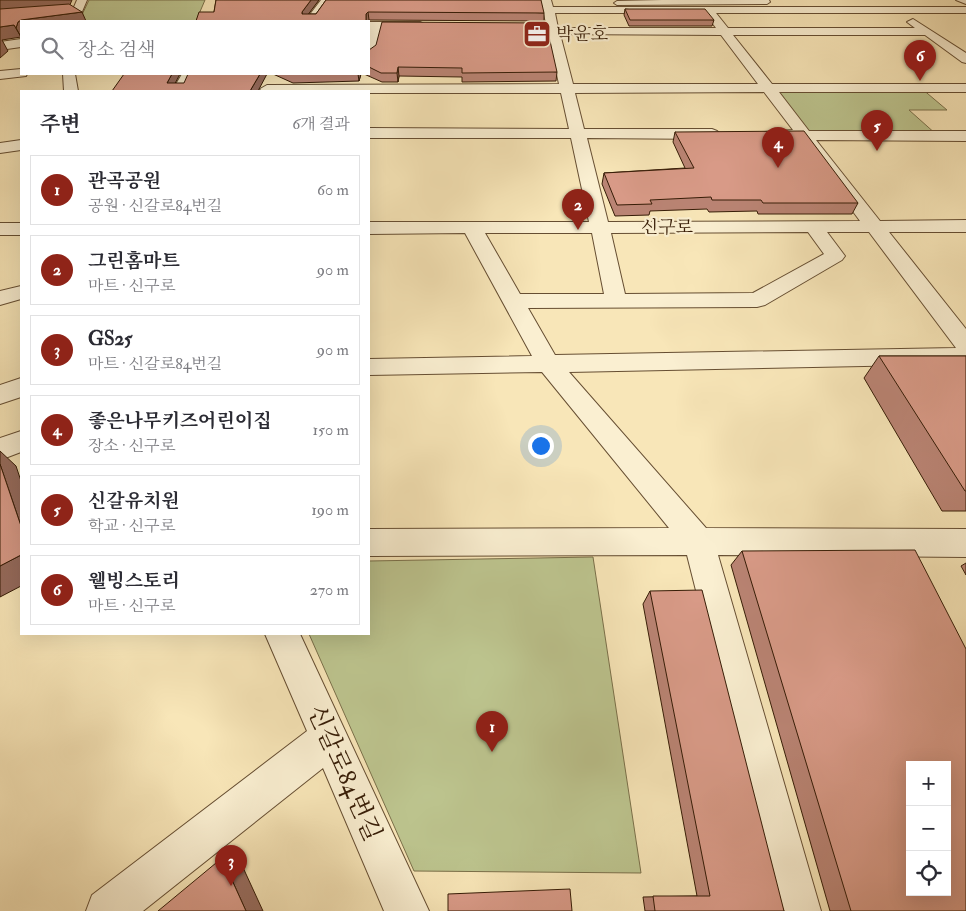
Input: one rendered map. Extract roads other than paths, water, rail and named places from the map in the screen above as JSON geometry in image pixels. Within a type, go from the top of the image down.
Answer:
[{"type":"street","points":[[311,20],[326,0]]},
{"type":"street","points":[[616,301],[578,133],[550,27],[548,5],[708,10],[966,10]]},
{"type":"street","points":[[708,10],[966,345]]},
{"type":"street","points":[[896,10],[966,59]]},
{"type":"street","points":[[370,47],[373,25],[436,25]]},
{"type":"street","points":[[550,27],[725,31],[928,32]]},
{"type":"street","points":[[0,46],[20,43]]},
{"type":"street","points":[[0,75],[20,73]]},
{"type":"street","points":[[69,75],[71,90]]},
{"type":"street","points":[[180,90],[188,75]]},
{"type":"street","points":[[266,90],[275,75]]},
{"type":"street","points":[[358,88],[363,75]]},
{"type":"street","points":[[266,90],[358,88],[966,88]]},
{"type":"street","points":[[370,133],[725,134]]},
{"type":"street","points":[[755,135],[966,136]]},
{"type":"street","points":[[0,148],[20,145]]},
{"type":"street","name":"신구로","points":[[370,228],[966,226]]},
{"type":"street","points":[[513,301],[757,300],[835,256],[814,227]]},
{"type":"street","points":[[472,228],[547,362],[698,541],[799,911]]},
{"type":"street","points":[[0,229],[20,229]]},
{"type":"street","points":[[0,298],[20,292]]},
{"type":"street","points":[[370,367],[547,362],[966,356]]},
{"type":"street","points":[[0,395],[20,387]]},
{"type":"street","points":[[0,449],[20,441]]},
{"type":"street","points":[[370,542],[698,541],[966,543]]},
{"type":"street","name":"신갈로84번길","points":[[282,635],[328,739],[408,911]]},
{"type":"street","points":[[108,911],[328,739]]},
{"type":"lane","points":[[617,3],[666,1],[767,2],[766,0]]},
{"type":"lane","points":[[959,0],[966,2]]},
{"type":"place","name":"박윤호","points":[[537,34]]},
{"type":"place","name":"웰빙스토리","points":[[920,81]]},
{"type":"place","name":"신갈유치원","points":[[877,151]]},
{"type":"place","name":"좋은나무키즈어린이집","points":[[778,168]]},
{"type":"place","name":"그린홈마트","points":[[578,230]]},
{"type":"place","name":"관곡공원","points":[[492,752]]},
{"type":"place","name":"GS25","points":[[231,886]]}]
